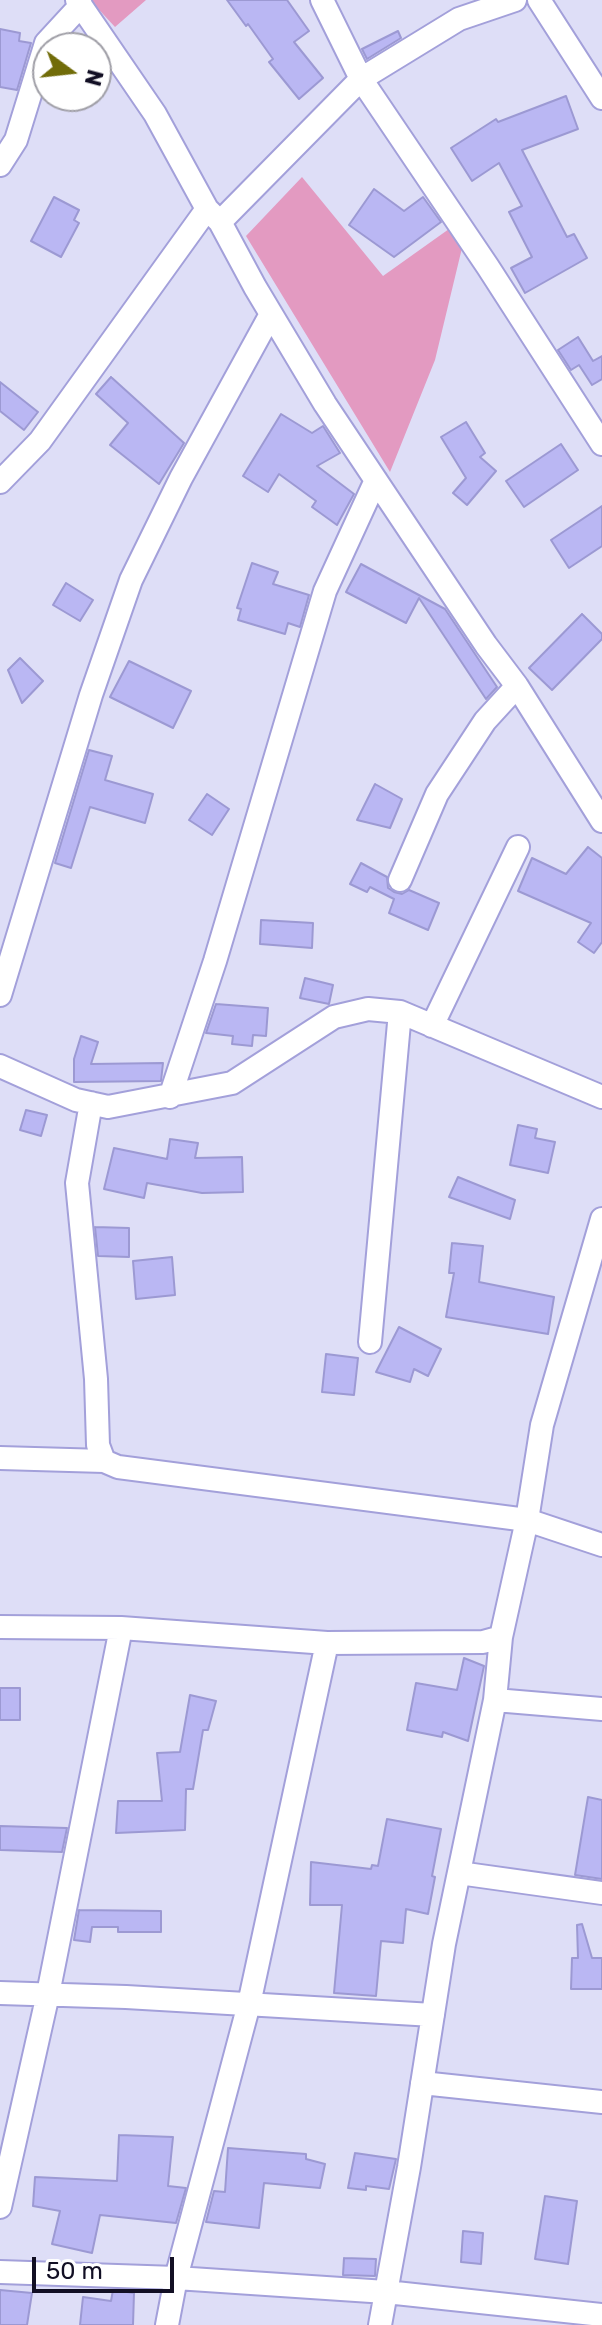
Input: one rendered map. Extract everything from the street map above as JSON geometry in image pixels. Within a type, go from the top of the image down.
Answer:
[{"type":"street","points":[[322,0],[361,79],[602,444]]},
{"type":"street","points":[[539,0],[602,98]]},
{"type":"street","points":[[0,482],[40,441],[214,215],[361,79],[459,19],[505,1]]},
{"type":"street","points":[[0,165],[16,140],[46,43],[79,2],[155,114],[325,404],[486,645],[517,686],[602,821]]},
{"type":"street","points":[[0,995],[91,695],[131,580],[181,478],[271,314]]},
{"type":"street","points":[[170,1097],[215,961],[325,591],[376,480]]},
{"type":"street","points":[[400,880],[437,794],[485,721],[517,686]]},
{"type":"street","points":[[432,1026],[518,847]]},
{"type":"street","points":[[3,1073],[76,1100],[108,1107],[170,1097],[232,1083],[334,1017],[368,1009],[400,1012],[602,1097]]},
{"type":"street","points":[[370,1342],[400,1012]]},
{"type":"street","points":[[91,1103],[77,1183],[96,1379],[98,1445],[104,1461]]},
{"type":"street","points":[[380,2325],[459,1873],[495,1700],[501,1637],[527,1520],[542,1425],[602,1219]]},
{"type":"street","points":[[0,1458],[104,1461],[118,1467],[527,1520],[602,1545]]},
{"type":"street","points":[[0,1627],[121,1628],[327,1643],[483,1642],[501,1637]]},
{"type":"street","points":[[0,2207],[48,1994],[121,1628]]},
{"type":"street","points":[[167,2325],[176,2278],[249,2004],[327,1643]]},
{"type":"street","points":[[495,1700],[602,1709]]},
{"type":"street","points":[[459,1873],[602,1893]]},
{"type":"street","points":[[0,1993],[433,2015]]},
{"type":"street","points":[[422,2083],[602,2102]]},
{"type":"street","points":[[0,2272],[176,2278],[386,2292],[602,2315]]},
{"type":"shaded area","points":[[90,0],[146,0],[115,27]]},
{"type":"shaded area","points":[[302,177],[383,276],[449,229],[462,248],[435,360],[390,472],[246,236]]},
{"type":"building","points":[[227,0],[287,0],[309,31],[294,42],[323,78],[299,99],[269,62],[273,59],[248,24],[246,26]]},
{"type":"building","points":[[0,29],[20,33],[19,41],[31,43],[17,90],[0,87]]},
{"type":"building","points":[[398,31],[401,38],[367,59],[362,49]]},
{"type":"building","points":[[566,96],[578,129],[522,150],[567,237],[574,234],[587,258],[525,293],[511,268],[532,257],[509,212],[522,206],[499,163],[472,181],[451,148],[496,119],[498,122]]},
{"type":"building","points":[[374,189],[404,211],[423,197],[441,222],[394,257],[349,225]]},
{"type":"building","points":[[54,197],[79,210],[74,220],[79,223],[61,257],[31,241]]},
{"type":"building","points":[[578,337],[593,361],[602,356],[602,379],[592,385],[579,365],[571,370],[558,350]]},
{"type":"building","points":[[111,377],[184,443],[159,484],[110,445],[128,423],[96,394]]},
{"type":"building","points":[[0,382],[38,412],[24,430],[0,411]]},
{"type":"building","points":[[281,414],[312,433],[323,426],[340,453],[317,466],[354,494],[337,525],[312,507],[316,501],[279,474],[268,492],[243,476]]},
{"type":"building","points":[[466,422],[485,453],[480,457],[496,471],[467,505],[453,493],[466,478],[441,437]]},
{"type":"building","points":[[561,444],[578,470],[524,507],[506,481]]},
{"type":"building","points":[[602,506],[602,546],[569,568],[551,540]]},
{"type":"building","points":[[252,563],[278,572],[273,584],[309,595],[300,627],[288,623],[285,634],[238,620],[241,609],[237,608]]},
{"type":"building","points":[[361,564],[445,609],[497,687],[486,699],[419,598],[406,623],[346,592]]},
{"type":"building","points":[[66,583],[93,600],[80,621],[53,605]]},
{"type":"building","points":[[582,614],[602,634],[602,639],[552,690],[529,668]]},
{"type":"building","points":[[20,658],[43,681],[22,703],[8,670]]},
{"type":"building","points":[[129,661],[191,691],[173,728],[110,697]]},
{"type":"building","points":[[89,750],[112,756],[105,780],[153,794],[145,823],[90,807],[71,868],[55,863]]},
{"type":"building","points":[[375,784],[402,799],[390,828],[357,820]]},
{"type":"building","points":[[207,794],[229,809],[212,835],[189,820]]},
{"type":"building","points":[[588,847],[602,858],[602,942],[594,953],[578,942],[591,923],[518,891],[532,858],[566,874]]},
{"type":"building","points":[[361,863],[387,877],[388,888],[394,892],[402,894],[409,890],[439,903],[428,930],[389,913],[394,899],[370,887],[367,892],[350,884]]},
{"type":"building","points":[[261,920],[313,923],[312,948],[260,944]]},
{"type":"building","points":[[305,978],[333,985],[329,1004],[300,998]]},
{"type":"building","points":[[216,1004],[268,1008],[266,1036],[253,1035],[252,1046],[232,1044],[233,1036],[206,1033]]},
{"type":"building","points":[[81,1036],[98,1042],[91,1064],[163,1063],[161,1081],[74,1082],[74,1059]]},
{"type":"building","points":[[26,1110],[47,1115],[41,1136],[20,1130]]},
{"type":"building","points":[[518,1125],[537,1129],[535,1138],[555,1142],[548,1173],[510,1165]]},
{"type":"building","points":[[170,1139],[198,1143],[195,1158],[242,1157],[243,1192],[202,1193],[147,1183],[144,1198],[104,1189],[114,1148],[167,1159]]},
{"type":"building","points":[[458,1177],[515,1200],[510,1219],[449,1197]]},
{"type":"building","points":[[95,1227],[129,1228],[129,1257],[98,1256]]},
{"type":"building","points":[[452,1243],[483,1246],[479,1282],[554,1297],[548,1334],[446,1317],[454,1273],[449,1273]]},
{"type":"building","points":[[172,1257],[175,1295],[136,1299],[133,1261]]},
{"type":"building","points":[[399,1327],[441,1349],[428,1376],[414,1369],[410,1382],[376,1372]]},
{"type":"building","points":[[326,1354],[358,1358],[354,1395],[322,1392]]},
{"type":"building","points":[[464,1658],[484,1666],[468,1741],[443,1732],[442,1737],[407,1730],[416,1683],[457,1690]]},
{"type":"building","points":[[0,1688],[20,1688],[20,1720],[0,1720]]},
{"type":"building","points":[[190,1695],[216,1701],[208,1730],[203,1730],[193,1789],[186,1789],[185,1830],[116,1833],[118,1801],[162,1801],[157,1753],[180,1752]]},
{"type":"building","points":[[588,1797],[602,1800],[602,1879],[575,1875]]},
{"type":"building","points":[[387,1819],[441,1829],[428,1914],[406,1909],[403,1943],[381,1941],[376,1996],[334,1993],[342,1905],[310,1905],[311,1862],[371,1869],[372,1865],[378,1866]]},
{"type":"building","points":[[0,1826],[67,1828],[62,1852],[0,1850]]},
{"type":"building","points":[[79,1910],[161,1911],[161,1932],[118,1932],[118,1927],[92,1927],[90,1942],[74,1940]]},
{"type":"building","points":[[582,1924],[592,1958],[602,1958],[602,1989],[571,1989],[572,1958],[578,1958],[577,1925]]},
{"type":"building","points":[[119,2135],[173,2137],[168,2186],[186,2188],[176,2223],[100,2215],[92,2253],[52,2244],[60,2211],[33,2206],[35,2177],[117,2181]]},
{"type":"building","points":[[228,2148],[306,2154],[306,2159],[325,2164],[320,2188],[264,2183],[259,2228],[206,2222],[214,2191],[225,2192]]},
{"type":"building","points":[[355,2153],[396,2159],[389,2189],[366,2186],[366,2190],[348,2188]]},
{"type":"building","points":[[545,2196],[577,2201],[568,2264],[535,2259]]},
{"type":"building","points":[[463,2231],[483,2233],[481,2264],[461,2262]]},
{"type":"building","points":[[344,2258],[376,2259],[375,2276],[343,2275]]},
{"type":"building","points":[[0,2290],[32,2293],[27,2325],[0,2325]]},
{"type":"building","points":[[113,2290],[134,2293],[133,2325],[80,2325],[83,2297],[111,2301]]}]
